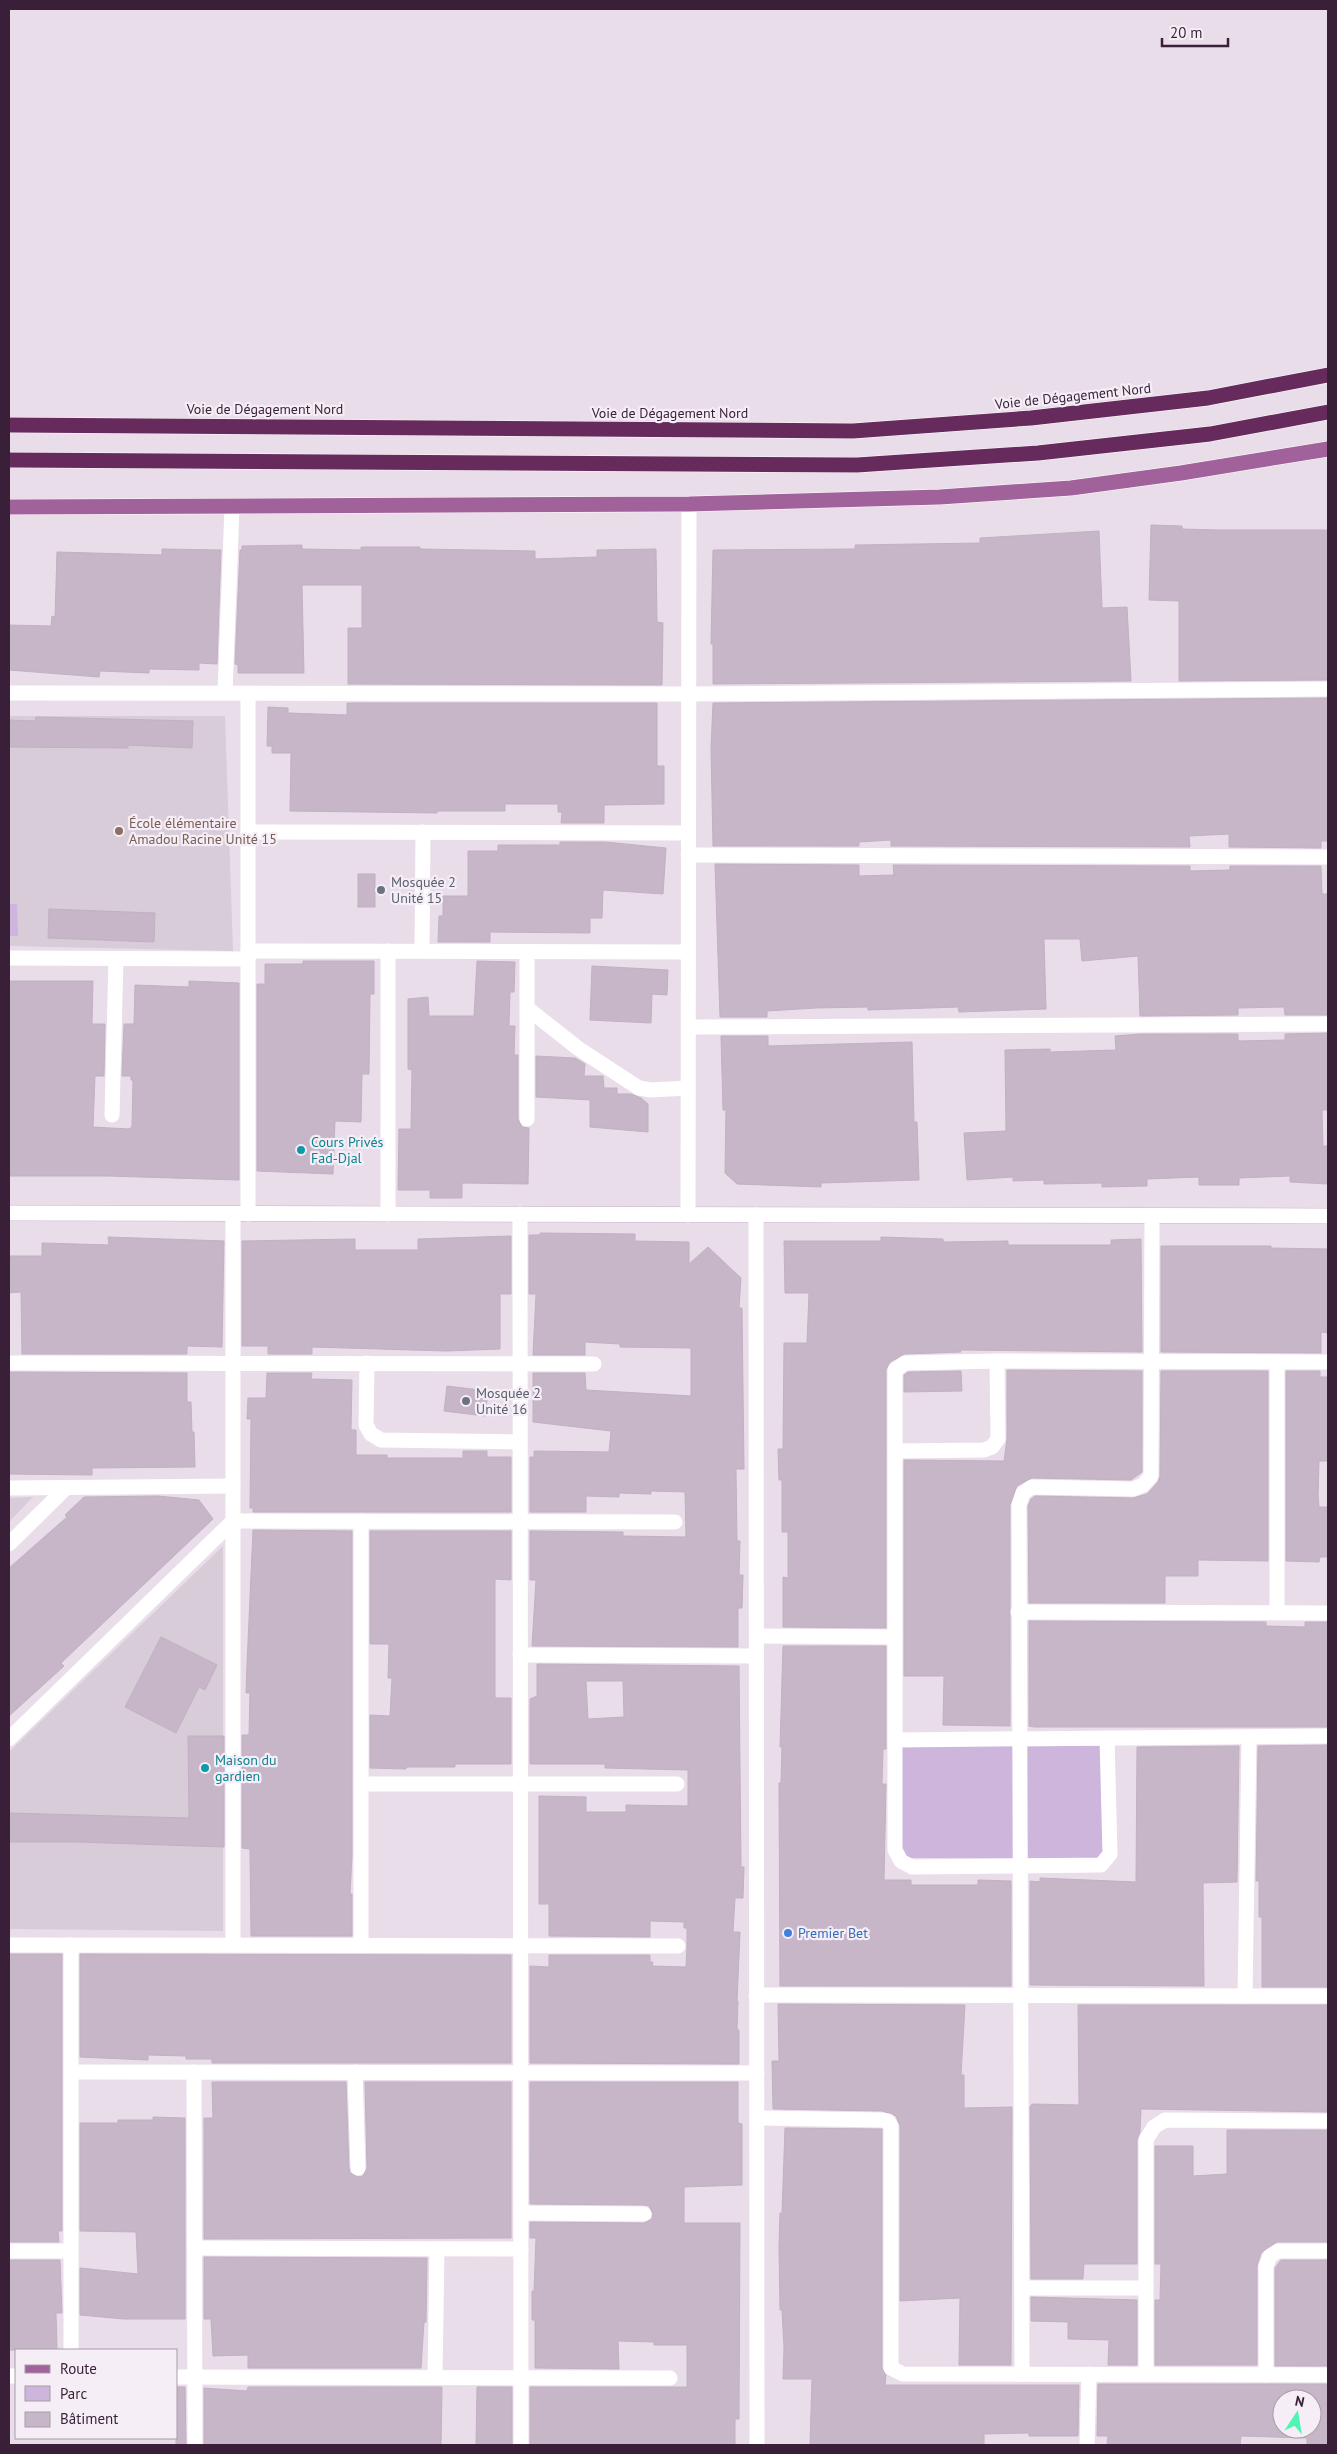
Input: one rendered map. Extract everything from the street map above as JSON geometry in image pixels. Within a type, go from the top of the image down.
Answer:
[{"type":"highway","name":"Voie de Dégagement Nord","points":[[9,425],[853,430],[1031,418],[1208,398],[1328,375]]},
{"type":"highway","points":[[9,460],[856,465],[1038,453],[1201,435],[1328,412]]},
{"type":"main road","points":[[9,506],[232,507],[689,504],[940,497],[1071,488],[1220,467],[1328,449]]},
{"type":"street","points":[[688,1215],[689,504]]},
{"type":"street","points":[[225,693],[232,507]]},
{"type":"street","points":[[9,693],[689,694],[1328,689]]},
{"type":"street","points":[[233,1945],[233,1363],[240,1214],[248,955],[248,693]]},
{"type":"street","points":[[248,832],[688,833]]},
{"type":"street","points":[[422,832],[422,952]]},
{"type":"street","points":[[688,855],[1328,857]]},
{"type":"street","points":[[388,952],[388,1214]]},
{"type":"street","points":[[9,958],[116,959],[388,952],[688,952]]},
{"type":"street","points":[[527,952],[527,1119]]},
{"type":"street","points":[[112,1114],[116,959]]},
{"type":"street","points":[[527,1008],[579,1049],[639,1088],[651,1090],[688,1088]]},
{"type":"street","points":[[689,1027],[1328,1024]]},
{"type":"street","points":[[9,1213],[1328,1216]]},
{"type":"street","points":[[520,1214],[521,2445]]},
{"type":"street","points":[[756,1215],[757,2445]]},
{"type":"street","points":[[1022,2374],[1022,1864],[1018,1739],[1018,1505],[1023,1493],[1032,1487],[1133,1489],[1143,1485],[1151,1476],[1152,1216]]},
{"type":"street","points":[[895,1451],[984,1450],[992,1447],[998,1439],[997,1361]]},
{"type":"street","points":[[1107,1738],[1110,1854],[1107,1861],[1101,1865],[1022,1864],[912,1867],[902,1860],[895,1850],[896,1370],[905,1363],[997,1361],[1328,1362]]},
{"type":"street","points":[[1277,1362],[1277,1613]]},
{"type":"street","points":[[9,1363],[594,1364]]},
{"type":"street","points":[[367,1364],[366,1425],[371,1434],[381,1440],[520,1442]]},
{"type":"street","points":[[9,1488],[233,1486]]},
{"type":"street","points":[[9,1544],[66,1488]]},
{"type":"street","points":[[9,1739],[233,1521],[675,1522]]},
{"type":"street","points":[[361,1522],[361,1946]]},
{"type":"street","points":[[1018,1612],[1328,1613]]},
{"type":"street","points":[[756,1636],[895,1636]]},
{"type":"street","points":[[520,1655],[756,1656]]},
{"type":"street","points":[[895,1740],[1328,1736]]},
{"type":"street","points":[[1245,1996],[1249,1737]]},
{"type":"street","points":[[361,1784],[677,1784]]},
{"type":"street","points":[[9,1945],[678,1946]]},
{"type":"street","points":[[71,1945],[71,2349]]},
{"type":"street","points":[[756,1995],[1328,1996]]},
{"type":"street","points":[[71,2072],[757,2073]]},
{"type":"street","points":[[194,2072],[195,2445]]},
{"type":"street","points":[[355,2072],[358,2168]]},
{"type":"street","points":[[757,2118],[888,2121],[891,2126],[891,2368],[903,2374],[1328,2375]]},
{"type":"street","points":[[1146,2374],[1146,2140],[1154,2128],[1165,2120],[1328,2121]]},
{"type":"street","points":[[521,2213],[644,2214]]},
{"type":"street","points":[[194,2248],[521,2249]]},
{"type":"street","points":[[435,2377],[437,2249]]},
{"type":"street","points":[[1266,2375],[1266,2266],[1270,2256],[1278,2251],[1328,2251]]},
{"type":"street","points":[[9,2252],[70,2252]]},
{"type":"street","points":[[1022,2288],[1146,2288]]},
{"type":"street","points":[[1086,2445],[1089,2374]]},
{"type":"street","points":[[178,2377],[670,2378]]},
{"type":"shaded area","name":"École élémentaire Amadou Racine Unité 15","points":[[9,716],[225,716],[233,951],[9,946]]},
{"type":"shaded area","points":[[33,1497],[9,1522],[9,1498]]},
{"type":"shaded area","points":[[223,1546],[223,1931],[9,1929],[9,1752]]},
{"type":"green space","points":[[9,904],[17,904],[18,936],[9,936]]},
{"type":"green space","points":[[902,1745],[1113,1746],[1113,1858],[902,1858]]},
{"type":"building","points":[[1151,525],[1182,526],[1182,529],[1328,530],[1328,680],[1179,681],[1179,601],[1149,600]]},
{"type":"building","points":[[1099,531],[1102,608],[1127,607],[1131,681],[713,684],[713,644],[711,644],[713,550],[855,549],[855,545],[980,543],[980,538]]},
{"type":"building","points":[[302,545],[302,549],[361,550],[361,547],[420,547],[420,549],[535,551],[535,559],[597,557],[597,550],[656,549],[657,622],[663,623],[662,685],[348,684],[348,628],[362,628],[362,585],[302,585],[304,673],[238,673],[238,665],[235,664],[240,550],[242,550],[242,546]]},
{"type":"building","points":[[162,549],[221,550],[217,664],[199,663],[199,670],[149,669],[149,673],[100,671],[99,677],[9,670],[9,625],[51,626],[52,616],[55,617],[57,552],[162,555]]},
{"type":"building","points":[[1328,698],[1328,841],[1321,841],[1321,848],[1229,847],[1229,834],[1189,836],[1190,847],[891,846],[891,840],[859,842],[859,846],[713,846],[711,748],[713,703]]},
{"type":"building","points":[[347,703],[657,703],[657,766],[664,766],[664,804],[604,805],[604,823],[561,823],[562,812],[558,812],[558,804],[505,804],[505,811],[437,811],[437,813],[290,811],[291,753],[272,753],[272,746],[267,746],[268,707],[288,708],[288,713],[347,715]]},
{"type":"building","points":[[36,717],[193,721],[192,748],[128,745],[128,748],[9,747],[9,720],[35,721]]},
{"type":"building","points":[[560,842],[605,842],[666,848],[663,894],[603,890],[602,918],[590,918],[590,933],[490,932],[490,942],[438,942],[439,916],[443,916],[443,896],[468,896],[468,851],[498,851],[498,845],[560,845]]},
{"type":"building","points":[[715,864],[859,865],[859,876],[894,875],[893,865],[1190,866],[1190,871],[1230,870],[1230,866],[1321,866],[1322,894],[1328,894],[1328,1015],[1285,1015],[1284,1007],[1238,1008],[1238,1015],[1140,1016],[1138,956],[1082,961],[1080,939],[1044,939],[1046,1009],[959,1012],[958,1007],[868,1010],[868,1007],[816,1008],[767,1011],[767,1017],[720,1017]]},
{"type":"building","points":[[358,874],[375,874],[375,907],[358,907]]},
{"type":"building","points":[[49,909],[155,913],[154,942],[48,938]]},
{"type":"building","points":[[303,961],[374,961],[374,994],[370,994],[369,1074],[362,1074],[361,1122],[335,1121],[333,1174],[257,1171],[257,984],[265,984],[265,964],[303,964]]},
{"type":"building","points":[[477,961],[515,962],[514,992],[510,992],[509,1026],[515,1026],[514,1055],[518,1055],[518,1119],[522,1127],[529,1128],[528,1184],[462,1183],[462,1198],[430,1198],[430,1190],[398,1190],[399,1129],[411,1129],[412,1070],[408,1069],[408,999],[428,997],[429,1016],[474,1016]]},
{"type":"building","points":[[592,966],[668,970],[667,995],[652,994],[651,1023],[590,1020]]},
{"type":"building","points":[[9,981],[93,981],[92,1024],[105,1024],[104,1076],[95,1076],[93,1127],[129,1129],[132,1127],[133,1080],[131,1080],[131,1076],[122,1076],[124,1024],[134,1024],[135,985],[189,987],[189,981],[239,983],[239,1180],[108,1176],[9,1176]]},
{"type":"building","points":[[1328,1033],[1328,1110],[1322,1110],[1323,1146],[1328,1146],[1328,1184],[1290,1182],[1290,1176],[1239,1178],[1239,1185],[1199,1185],[1199,1177],[1147,1179],[1147,1186],[1102,1187],[1102,1183],[1044,1184],[1044,1180],[1013,1181],[1013,1177],[967,1180],[964,1133],[1006,1131],[1005,1050],[1050,1049],[1050,1052],[1116,1050],[1115,1036],[1140,1034],[1238,1034],[1238,1041],[1285,1040],[1285,1034]]},
{"type":"building","points":[[721,1036],[768,1036],[768,1046],[912,1042],[914,1122],[917,1122],[919,1180],[821,1183],[821,1187],[737,1184],[725,1173],[726,1110],[723,1110]]},
{"type":"building","points":[[536,1056],[575,1058],[585,1064],[584,1076],[603,1076],[604,1088],[617,1088],[617,1094],[631,1094],[641,1098],[648,1104],[648,1132],[590,1127],[590,1100],[536,1097]]},
{"type":"building","points":[[540,1233],[635,1234],[635,1241],[689,1242],[689,1264],[708,1247],[741,1278],[739,1308],[742,1308],[744,1469],[736,1469],[737,1541],[740,1541],[739,1575],[743,1575],[742,1608],[738,1608],[738,1647],[532,1646],[536,1580],[530,1580],[530,1531],[623,1532],[623,1536],[686,1537],[685,1492],[651,1491],[651,1494],[619,1493],[619,1497],[586,1496],[586,1512],[530,1512],[530,1457],[534,1457],[534,1451],[609,1452],[611,1431],[533,1422],[533,1373],[585,1373],[586,1390],[691,1396],[691,1348],[620,1347],[620,1344],[585,1342],[585,1355],[533,1355],[536,1294],[529,1294],[529,1235],[540,1235]]},
{"type":"building","points":[[511,1236],[511,1294],[500,1294],[500,1349],[446,1351],[312,1347],[312,1354],[268,1354],[268,1346],[242,1346],[242,1241],[355,1239],[355,1250],[418,1250],[418,1239]]},
{"type":"building","points":[[108,1237],[224,1241],[222,1347],[187,1346],[187,1354],[22,1354],[21,1292],[9,1293],[9,1256],[42,1256],[42,1243],[109,1245]]},
{"type":"building","points":[[881,1237],[943,1239],[943,1242],[1008,1241],[1008,1245],[1111,1245],[1111,1240],[1141,1239],[1142,1352],[960,1350],[961,1352],[905,1354],[890,1362],[886,1370],[886,1628],[783,1627],[783,1577],[788,1578],[788,1532],[782,1532],[782,1480],[779,1480],[778,1449],[783,1449],[784,1343],[807,1343],[809,1293],[785,1293],[784,1241],[881,1241]]},
{"type":"building","points":[[1161,1246],[1271,1246],[1271,1248],[1328,1249],[1328,1333],[1321,1332],[1321,1353],[1161,1352]]},
{"type":"building","points":[[1007,1370],[1142,1371],[1142,1472],[1131,1480],[1032,1478],[1017,1486],[1010,1505],[1010,1726],[943,1725],[944,1676],[904,1676],[904,1460],[1004,1461],[1007,1439]]},
{"type":"building","points":[[961,1371],[962,1391],[904,1392],[904,1375],[908,1372]]},
{"type":"building","points":[[1161,1371],[1268,1371],[1268,1561],[1198,1560],[1198,1576],[1165,1576],[1165,1603],[1029,1603],[1028,1506],[1031,1499],[1035,1496],[1133,1498],[1147,1494],[1158,1482],[1160,1476]]},
{"type":"building","points":[[1286,1371],[1320,1371],[1320,1377],[1328,1377],[1328,1461],[1319,1461],[1318,1496],[1319,1507],[1328,1507],[1328,1557],[1320,1557],[1319,1562],[1286,1561]]},
{"type":"building","points":[[9,1372],[187,1373],[187,1402],[191,1402],[195,1467],[92,1468],[92,1475],[9,1474]]},
{"type":"building","points":[[267,1373],[312,1373],[311,1379],[352,1380],[351,1430],[356,1430],[356,1455],[387,1455],[387,1458],[463,1458],[463,1451],[487,1451],[487,1457],[511,1457],[511,1512],[253,1512],[253,1508],[250,1508],[251,1419],[247,1419],[248,1398],[266,1398]]},
{"type":"building","name":"Mosquée 2 Unité 16","points":[[447,1386],[488,1391],[485,1416],[444,1411]]},
{"type":"building","points":[[158,1496],[199,1500],[213,1519],[61,1663],[64,1666],[9,1716],[9,1568],[67,1517],[65,1515],[84,1497]]},
{"type":"building","points":[[253,1530],[352,1531],[352,1856],[350,1894],[352,1894],[352,1936],[251,1936],[250,1849],[242,1848],[242,1735],[249,1735],[250,1693],[246,1693]]},
{"type":"building","points":[[370,1531],[511,1531],[511,1580],[495,1579],[495,1698],[511,1698],[511,1764],[455,1764],[455,1767],[406,1767],[406,1769],[370,1768],[370,1715],[390,1716],[392,1678],[388,1678],[389,1644],[370,1644]]},
{"type":"building","points":[[1029,1621],[1266,1622],[1266,1626],[1305,1627],[1305,1622],[1328,1622],[1328,1727],[1029,1726]]},
{"type":"building","points":[[161,1637],[217,1665],[205,1690],[199,1687],[176,1733],[125,1707]]},
{"type":"building","points":[[783,1646],[886,1646],[886,1749],[883,1749],[882,1784],[886,1784],[884,1880],[911,1880],[911,1885],[978,1885],[978,1880],[1011,1881],[1011,1986],[780,1986],[779,1783],[781,1783],[782,1747],[780,1747]]},
{"type":"building","points":[[537,1664],[739,1666],[741,1867],[744,1867],[743,1898],[735,1898],[733,1932],[740,1932],[737,2001],[739,2064],[530,2063],[530,1966],[549,1967],[549,1955],[650,1955],[650,1962],[653,1962],[652,1966],[686,1967],[687,1946],[687,1928],[684,1928],[684,1922],[650,1921],[650,1937],[549,1936],[549,1904],[539,1904],[539,1796],[586,1797],[586,1812],[626,1812],[626,1805],[688,1806],[688,1770],[605,1768],[605,1764],[530,1764],[530,1699],[537,1696]],"holes":[[[586,1681],[623,1681],[624,1717],[588,1719]]]},
{"type":"building","points":[[188,1736],[224,1736],[224,1847],[78,1842],[9,1842],[9,1813],[189,1818]]},
{"type":"building","points":[[1328,1745],[1328,1987],[1262,1987],[1262,1917],[1259,1917],[1259,1881],[1256,1881],[1258,1746]]},
{"type":"building","points":[[1239,1746],[1237,1882],[1203,1883],[1204,1986],[1030,1985],[1030,1881],[1040,1882],[1040,1878],[1136,1882],[1137,1747]]},
{"type":"building","points":[[9,1954],[62,1954],[62,2231],[58,2231],[59,2242],[9,2242]]},
{"type":"building","points":[[80,1954],[511,1955],[511,2063],[212,2063],[212,2059],[186,2059],[186,2056],[148,2055],[148,2060],[80,2057]]},
{"type":"building","points":[[778,2004],[965,2005],[961,2075],[964,2075],[964,2108],[1012,2107],[1011,2365],[959,2365],[960,2298],[900,2301],[900,2126],[896,2116],[882,2111],[773,2109],[772,2061],[779,2061]]},
{"type":"building","points":[[1078,2005],[1328,2005],[1328,2112],[1141,2109],[1140,2132],[1137,2140],[1137,2264],[1084,2264],[1083,2279],[1031,2279],[1030,2107],[1032,2104],[1079,2105]]},
{"type":"building","points":[[212,2082],[346,2082],[349,2168],[350,2173],[358,2177],[363,2176],[367,2168],[365,2082],[511,2082],[511,2238],[204,2239],[204,2118],[213,2118]]},
{"type":"building","points":[[530,2082],[738,2082],[738,2123],[742,2124],[742,2185],[684,2187],[684,2223],[740,2223],[739,2419],[735,2419],[735,2445],[530,2445],[530,2387],[687,2387],[687,2345],[654,2345],[654,2342],[618,2341],[619,2369],[535,2368],[535,2320],[532,2320],[532,2291],[534,2291],[536,2238],[530,2238],[530,2222],[644,2223],[652,2219],[653,2214],[649,2206],[644,2205],[530,2204]]},
{"type":"building","points":[[153,2117],[185,2118],[185,2319],[124,2319],[80,2315],[80,2268],[138,2274],[136,2232],[80,2231],[80,2123],[118,2123],[118,2120],[153,2120]]},
{"type":"building","points":[[785,2128],[882,2129],[882,2368],[886,2375],[885,2385],[1079,2385],[1078,2436],[1029,2436],[1029,2433],[984,2434],[984,2445],[810,2445],[812,2379],[783,2379],[784,2347],[782,2310],[780,2310],[779,2247]]},
{"type":"building","points":[[1227,2130],[1328,2130],[1328,2242],[1277,2242],[1261,2253],[1257,2266],[1257,2365],[1155,2365],[1155,2300],[1160,2300],[1161,2264],[1155,2264],[1155,2146],[1193,2146],[1193,2176],[1227,2174]]},
{"type":"building","points":[[204,2257],[427,2258],[426,2322],[424,2322],[421,2368],[248,2368],[248,2355],[213,2356],[211,2319],[204,2319]]},
{"type":"building","points":[[9,2260],[60,2260],[62,2313],[56,2313],[57,2349],[9,2350]]},
{"type":"building","points":[[1281,2260],[1328,2260],[1328,2366],[1275,2366],[1275,2268]]},
{"type":"building","points":[[1031,2297],[1137,2300],[1137,2365],[1108,2365],[1109,2340],[1068,2339],[1068,2322],[1031,2321]]},
{"type":"building","points":[[1098,2384],[1328,2384],[1328,2445],[1307,2445],[1307,2439],[1322,2439],[1322,2389],[1272,2389],[1272,2437],[1241,2436],[1240,2445],[1107,2445],[1108,2436],[1097,2436]]},
{"type":"building","points":[[178,2387],[185,2387],[186,2445],[176,2445],[176,2439],[178,2439]]},
{"type":"building","points":[[248,2387],[442,2387],[441,2445],[204,2445],[204,2388],[247,2391]]},
{"type":"building","points":[[477,2387],[512,2387],[512,2445],[476,2445]]},
{"type":"place","name":"École élémentaire Amadou Racine Unité 15","points":[[119,831]]},
{"type":"place","name":"Mosquée 2 Unité 15","points":[[381,890]]},
{"type":"place","name":"Cours Privés Fad-Djal","points":[[301,1150]]},
{"type":"place","name":"Mosquée 2 Unité 16","points":[[466,1401]]},
{"type":"place","name":"Maison du gardien","points":[[205,1768]]},
{"type":"place","name":"Premier Bet","points":[[788,1933]]}]
